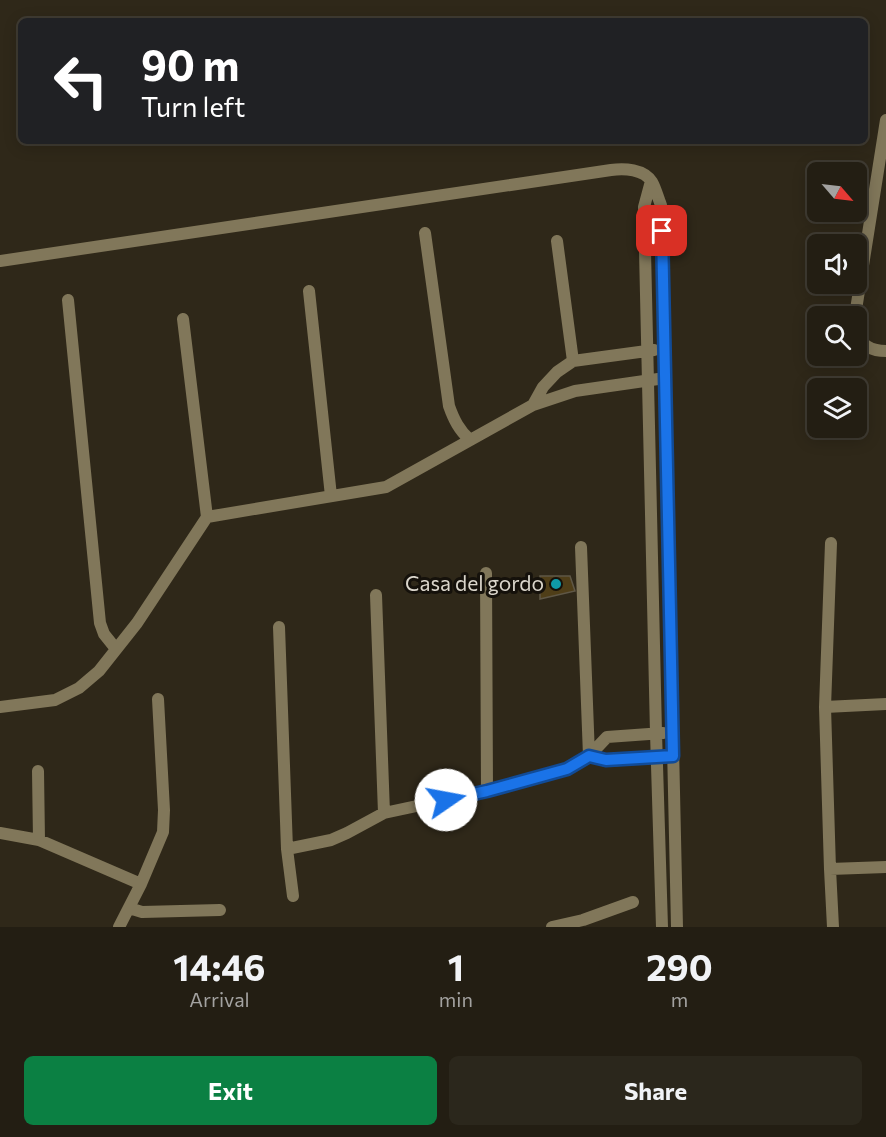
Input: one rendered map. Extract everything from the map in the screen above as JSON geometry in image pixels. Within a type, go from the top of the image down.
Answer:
[{"type":"street","points":[[857,306],[886,120]]},
{"type":"street","points":[[0,261],[623,168],[641,174],[651,181],[661,205],[677,927]]},
{"type":"street","points":[[651,181],[644,207],[662,927]]},
{"type":"street","points":[[425,233],[449,406],[453,419],[470,440]]},
{"type":"street","points":[[557,241],[573,361]]},
{"type":"street","points":[[309,291],[331,496]]},
{"type":"street","points":[[68,300],[100,623],[104,634],[116,649]]},
{"type":"street","points":[[0,707],[56,700],[79,688],[99,670],[137,623],[207,517],[183,319]]},
{"type":"street","points":[[867,346],[886,351]]},
{"type":"street","points":[[533,405],[543,387],[557,372],[573,361],[664,349]]},
{"type":"street","points":[[207,517],[386,487],[533,405],[576,391],[665,378]]},
{"type":"street","points":[[831,543],[825,707],[833,927]]},
{"type":"street","points":[[581,547],[589,756]]},
{"type":"street","points":[[486,573],[487,791]]},
{"type":"street","points":[[376,595],[384,813]]},
{"type":"street","points":[[279,627],[287,849],[293,896]]},
{"type":"street","points":[[119,927],[141,884],[163,832],[164,810],[158,699]]},
{"type":"street","points":[[825,707],[886,704]]},
{"type":"street","points":[[287,849],[331,840],[384,813],[487,791],[567,769],[589,756],[607,737],[672,732]]},
{"type":"street","points":[[589,756],[606,760],[673,756]]},
{"type":"street","points":[[39,771],[39,840]]},
{"type":"street","points":[[0,833],[39,840],[141,884]]},
{"type":"street","points":[[830,869],[886,867]]},
{"type":"street","points":[[552,927],[583,924],[633,902]]},
{"type":"street","points":[[129,908],[142,912],[220,910]]},
{"type":"building","name":"Casa del gordo","points":[[540,576],[570,576],[575,591],[540,599]]},
{"type":"place","name":"Casa del gordo","points":[[556,584]]},
{"type":"route","points":[[446,800],[567,769],[589,756],[606,760],[673,756],[662,231]]}]
